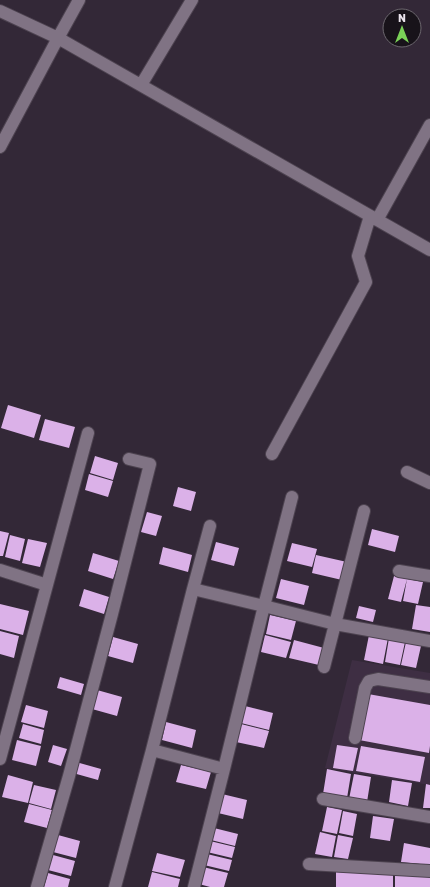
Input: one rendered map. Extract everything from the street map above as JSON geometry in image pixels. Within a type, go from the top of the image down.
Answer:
[{"type":"street","points":[[0,147],[79,0]]},
{"type":"street","points":[[141,85],[192,0]]},
{"type":"street","points":[[0,11],[58,38],[430,250]]},
{"type":"street","points":[[272,454],[366,282],[358,256],[374,218],[429,130]]},
{"type":"street","points":[[0,759],[88,433]]},
{"type":"street","points":[[37,887],[73,760],[150,464],[129,459]]},
{"type":"street","points":[[407,472],[430,483]]},
{"type":"street","points":[[194,887],[292,497]]},
{"type":"street","points":[[324,667],[364,511]]},
{"type":"street","points":[[115,887],[210,526]]},
{"type":"street","points":[[0,570],[47,585]]},
{"type":"street","points":[[399,571],[430,576]]},
{"type":"street","points":[[193,589],[335,624],[430,641]]},
{"type":"street","points":[[355,738],[365,688],[369,681],[378,678],[430,687]]},
{"type":"street","points":[[152,750],[224,769]]},
{"type":"street","points":[[323,799],[430,817]]},
{"type":"street","points":[[309,864],[430,871]]},
{"type":"shaded area","points":[[352,660],[430,673],[430,785],[325,768]]},
{"type":"building","points":[[8,405],[41,415],[34,438],[1,428]]},
{"type":"building","points":[[45,419],[75,427],[69,448],[39,440]]},
{"type":"building","points":[[95,456],[118,463],[113,480],[90,473]]},
{"type":"building","points":[[89,474],[113,481],[108,497],[85,490]]},
{"type":"building","points":[[178,487],[196,492],[191,511],[173,506]]},
{"type":"building","points":[[147,512],[162,516],[156,536],[141,532]]},
{"type":"building","points":[[372,529],[399,536],[395,552],[368,545]]},
{"type":"building","points":[[0,531],[9,533],[3,556],[0,556]]},
{"type":"building","points":[[10,535],[25,539],[20,561],[5,557]]},
{"type":"building","points":[[28,539],[47,543],[40,567],[22,563]]},
{"type":"building","points":[[216,542],[239,548],[234,566],[211,560]]},
{"type":"building","points":[[292,543],[317,549],[312,567],[287,561]]},
{"type":"building","points":[[163,547],[192,555],[188,572],[159,564]]},
{"type":"building","points":[[93,553],[119,561],[113,579],[88,571]]},
{"type":"building","points":[[316,555],[347,562],[342,580],[312,573]]},
{"type":"building","points":[[394,576],[407,579],[401,602],[388,599]]},
{"type":"building","points":[[281,579],[309,586],[304,605],[276,598]]},
{"type":"building","points":[[407,579],[423,582],[418,604],[403,601]]},
{"type":"building","points":[[84,589],[109,597],[104,614],[79,606]]},
{"type":"building","points":[[0,604],[29,611],[23,635],[0,629]]},
{"type":"building","points":[[416,605],[430,607],[430,632],[412,629]]},
{"type":"building","points":[[359,606],[376,610],[373,622],[356,618]]},
{"type":"building","points":[[270,615],[296,621],[291,640],[266,634]]},
{"type":"building","points":[[0,631],[19,636],[14,658],[0,654]]},
{"type":"building","points":[[265,635],[291,642],[286,658],[261,652]]},
{"type":"building","points":[[369,635],[388,638],[383,664],[364,660]]},
{"type":"building","points":[[113,637],[138,644],[133,663],[108,656]]},
{"type":"building","points":[[389,638],[405,642],[400,665],[385,662]]},
{"type":"building","points":[[294,640],[324,648],[319,665],[289,658]]},
{"type":"building","points":[[406,642],[421,646],[416,668],[401,665]]},
{"type":"building","points":[[60,677],[84,684],[81,695],[57,688]]},
{"type":"building","points":[[97,690],[122,697],[117,716],[92,709]]},
{"type":"building","points":[[368,694],[430,705],[429,753],[359,740]]},
{"type":"building","points":[[26,705],[48,711],[44,728],[21,722]]},
{"type":"building","points":[[245,706],[273,713],[269,730],[241,723]]},
{"type":"building","points":[[166,722],[196,730],[192,748],[162,740]]},
{"type":"building","points":[[23,724],[44,730],[41,744],[19,738]]},
{"type":"building","points":[[241,724],[269,731],[264,748],[236,742]]},
{"type":"building","points":[[17,740],[41,746],[36,766],[12,760]]},
{"type":"building","points":[[53,745],[67,749],[61,766],[48,762]]},
{"type":"building","points":[[337,745],[358,748],[353,771],[333,768]]},
{"type":"building","points":[[361,746],[425,757],[420,782],[356,771]]},
{"type":"building","points":[[76,762],[101,769],[98,780],[73,773]]},
{"type":"building","points":[[181,765],[211,772],[206,789],[176,782]]},
{"type":"building","points":[[327,769],[351,774],[347,798],[323,794]]},
{"type":"building","points":[[354,774],[371,777],[367,802],[349,799]]},
{"type":"building","points":[[8,775],[33,782],[28,803],[2,797]]},
{"type":"building","points":[[392,780],[412,783],[408,806],[389,802]]},
{"type":"building","points":[[426,784],[430,785],[430,808],[423,808]]},
{"type":"building","points":[[34,785],[56,790],[51,809],[29,803]]},
{"type":"building","points":[[222,794],[247,800],[243,819],[218,813]]},
{"type":"building","points":[[29,804],[52,810],[47,828],[24,822]]},
{"type":"building","points":[[327,807],[342,810],[337,834],[322,831]]},
{"type":"building","points":[[343,811],[357,814],[353,836],[339,833]]},
{"type":"building","points":[[373,816],[394,819],[390,841],[370,838]]},
{"type":"building","points":[[214,828],[238,834],[235,846],[211,840]]},
{"type":"building","points":[[320,832],[336,836],[332,857],[315,854]]},
{"type":"building","points":[[58,835],[80,841],[76,858],[53,852]]},
{"type":"building","points":[[338,835],[353,838],[348,859],[334,857]]},
{"type":"building","points":[[210,841],[235,847],[232,858],[207,852]]},
{"type":"building","points":[[404,843],[430,848],[430,865],[401,862]]},
{"type":"building","points":[[157,853],[185,860],[180,877],[152,871]]},
{"type":"building","points":[[207,854],[232,860],[229,871],[204,865]]},
{"type":"building","points":[[53,855],[75,861],[71,876],[48,870]]},
{"type":"building","points":[[203,867],[228,873],[224,887],[210,887],[199,884]]},
{"type":"building","points":[[152,872],[180,879],[178,887],[148,887]]},
{"type":"building","points":[[336,872],[393,874],[393,887],[336,887]]},
{"type":"building","points":[[48,873],[70,879],[68,887],[44,887]]},
{"type":"building","points":[[395,874],[430,876],[430,887],[395,887]]}]
